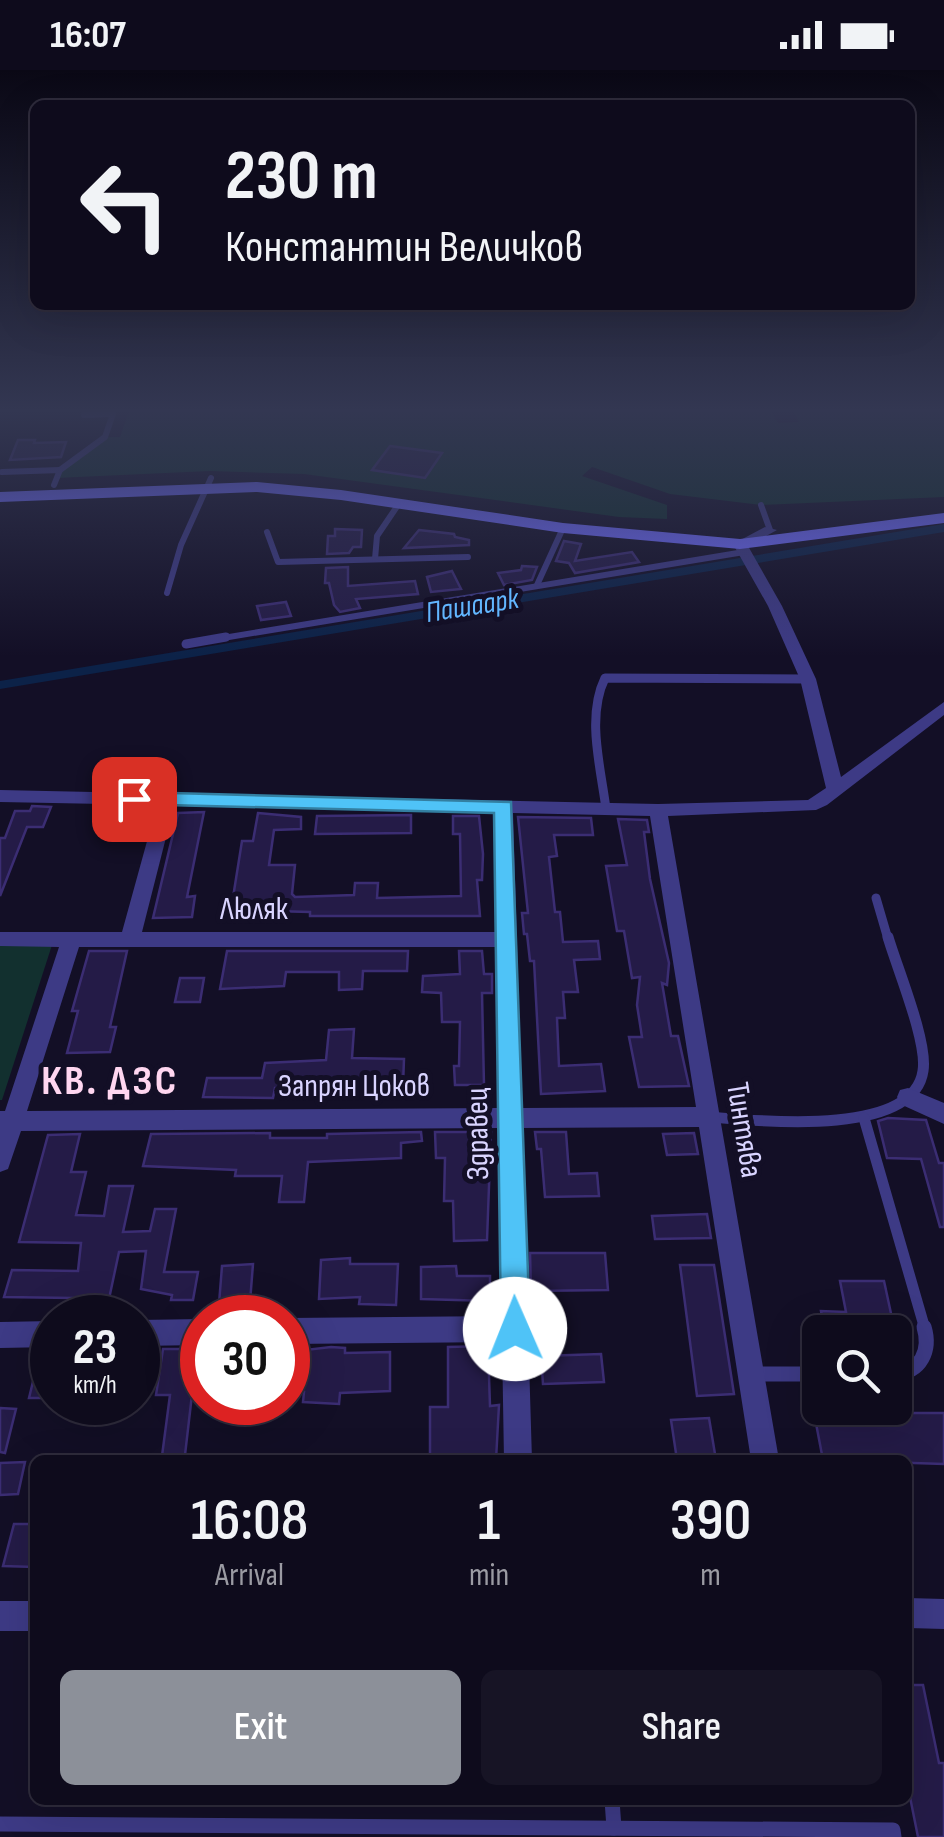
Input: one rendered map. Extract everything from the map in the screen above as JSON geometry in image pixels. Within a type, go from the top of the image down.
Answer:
[{"type":"street","points":[[0,496],[68,491]]},
{"type":"street","points":[[312,491],[644,528],[770,530],[944,508]]},
{"type":"street","points":[[401,500],[746,555],[944,518]]},
{"type":"street","points":[[746,555],[770,530]]},
{"type":"street","points":[[746,555],[808,678],[835,789]]},
{"type":"street","points":[[0,796],[658,810],[810,806],[944,707]]},
{"type":"street","points":[[130,939],[167,800]]},
{"type":"street","name":"Здравец","points":[[504,807],[518,1455]]},
{"type":"street","name":"Тинтява","points":[[658,810],[764,1455]]},
{"type":"street","name":"Люляк","points":[[0,939],[507,940]]},
{"type":"street","points":[[0,1162],[7,1121],[70,939]]},
{"type":"street","points":[[908,1098],[944,1114]]},
{"type":"street","name":"Запрян Цоков","points":[[7,1121],[709,1117]]},
{"type":"street","points":[[310,1331],[515,1329]]},
{"type":"street","points":[[0,1334],[30,1334]]},
{"type":"street","points":[[912,1613],[944,1614]]},
{"type":"lane","points":[[167,592],[181,544],[205,491]]},
{"type":"lane","points":[[375,560],[377,536],[401,500]]},
{"type":"lane","points":[[761,505],[770,530]]},
{"type":"lane","points":[[537,585],[563,528]]},
{"type":"lane","points":[[267,532],[278,562],[468,557]]},
{"type":"lane","points":[[186,644],[537,585],[746,555]]},
{"type":"lane","points":[[606,809],[597,708],[599,686],[605,678],[808,678]]},
{"type":"lane","points":[[709,1117],[786,1124],[864,1118],[908,1098],[922,1078],[923,1053],[876,898]]},
{"type":"lane","points":[[864,1118],[928,1339],[922,1360],[912,1369]]},
{"type":"lane","points":[[751,1374],[802,1374]]},
{"type":"lane","points":[[612,1805],[614,1828]]},
{"type":"lane","points":[[0,1824],[893,1830],[894,1837]]},
{"type":"green space","points":[[432,491],[627,491],[667,505],[667,519],[619,517]]},
{"type":"green space","points":[[663,491],[944,491],[944,497],[761,505]]},
{"type":"green space","points":[[0,945],[52,945],[2,1100],[0,1100]]},
{"type":"building","points":[[335,529],[362,530],[361,547],[353,547],[349,553],[327,554],[328,536],[335,536]]},
{"type":"building","points":[[419,530],[454,534],[469,540],[469,545],[404,548]]},
{"type":"building","points":[[564,541],[581,544],[575,561],[632,552],[639,562],[575,573],[569,563],[556,561]]},
{"type":"building","points":[[522,566],[537,567],[532,580],[504,585],[498,573],[521,570]]},
{"type":"building","points":[[348,567],[348,586],[415,581],[418,594],[356,599],[360,608],[340,612],[334,605],[329,583],[325,583],[326,568]]},
{"type":"building","points":[[452,571],[461,589],[431,592],[427,577]]},
{"type":"building","points":[[286,602],[291,616],[261,620],[257,606]]},
{"type":"building","points":[[32,806],[51,807],[43,827],[27,827],[0,896],[0,838],[5,838],[15,811],[30,811]]},
{"type":"building","points":[[204,812],[187,897],[195,896],[192,917],[153,918],[178,813]]},
{"type":"building","points":[[258,813],[301,817],[301,829],[274,830],[269,865],[295,865],[295,897],[354,895],[355,883],[378,883],[377,898],[461,896],[460,834],[453,834],[453,816],[479,816],[483,854],[482,880],[477,880],[480,916],[310,916],[310,912],[231,910],[242,841],[253,841]]},
{"type":"building","points":[[411,815],[411,833],[315,834],[317,816]]},
{"type":"building","points":[[518,817],[591,818],[593,835],[554,835],[557,856],[549,857],[555,912],[560,912],[563,942],[598,941],[600,959],[574,960],[578,992],[563,992],[565,1018],[557,1018],[559,1066],[601,1064],[605,1091],[541,1094],[534,961],[530,961],[524,934],[522,913],[528,913]]},
{"type":"building","points":[[618,819],[647,820],[649,832],[644,832],[650,879],[669,963],[667,985],[662,983],[671,1036],[678,1036],[689,1086],[639,1087],[629,1037],[642,1037],[637,1005],[640,977],[632,978],[624,931],[617,931],[606,866],[627,865]]},
{"type":"building","points":[[89,951],[127,951],[110,1027],[116,1027],[110,1052],[67,1053],[78,1011],[72,1011]]},
{"type":"building","points":[[227,951],[408,951],[407,971],[363,971],[362,989],[339,990],[339,972],[286,972],[284,986],[220,989]]},
{"type":"building","points":[[459,951],[482,951],[484,974],[492,974],[492,993],[482,993],[484,1085],[455,1085],[460,1022],[442,1022],[441,993],[422,992],[423,976],[460,974]]},
{"type":"building","points":[[180,978],[204,978],[200,1002],[175,1002]]},
{"type":"building","points":[[354,1029],[352,1058],[404,1059],[403,1086],[275,1088],[273,1098],[203,1097],[207,1078],[262,1078],[265,1063],[326,1060],[329,1030]]},
{"type":"building","points":[[926,1120],[939,1163],[944,1163],[944,1227],[940,1227],[921,1159],[887,1158],[878,1121]]},
{"type":"building","points":[[421,1132],[422,1141],[401,1143],[401,1158],[308,1162],[304,1202],[279,1202],[282,1176],[235,1176],[236,1170],[143,1166],[151,1134],[270,1133],[270,1138],[327,1138],[327,1134]]},
{"type":"building","points":[[435,1132],[491,1132],[487,1240],[454,1241],[453,1201],[444,1201],[445,1158],[436,1158]]},
{"type":"building","points":[[535,1132],[566,1132],[569,1174],[597,1173],[599,1196],[545,1197],[541,1149],[537,1149]]},
{"type":"building","points":[[694,1133],[698,1154],[667,1155],[663,1134]]},
{"type":"building","points":[[80,1134],[71,1172],[86,1172],[76,1215],[104,1216],[109,1186],[133,1186],[123,1232],[150,1231],[155,1209],[176,1209],[164,1272],[198,1272],[194,1295],[171,1300],[172,1295],[141,1289],[146,1251],[119,1252],[110,1295],[4,1297],[12,1270],[78,1271],[81,1243],[19,1242],[48,1135]]},
{"type":"building","points":[[707,1214],[711,1238],[655,1239],[652,1216]]},
{"type":"building","points":[[530,1253],[605,1253],[608,1290],[531,1291]]},
{"type":"building","points":[[350,1258],[350,1264],[398,1264],[396,1305],[359,1304],[360,1297],[319,1299],[321,1260]]},
{"type":"building","points":[[253,1264],[251,1295],[220,1295],[222,1266]]},
{"type":"building","points":[[680,1265],[714,1265],[734,1394],[697,1396]]},
{"type":"building","points":[[456,1266],[457,1276],[490,1276],[490,1301],[421,1299],[421,1267]]},
{"type":"building","points":[[840,1281],[884,1281],[891,1315],[822,1315],[821,1311],[846,1312]]},
{"type":"building","points":[[488,1346],[490,1406],[499,1405],[496,1455],[430,1455],[430,1407],[448,1407],[448,1347]]},
{"type":"building","points":[[331,1347],[345,1348],[345,1353],[390,1352],[390,1391],[340,1393],[339,1404],[310,1402],[310,1349]]},
{"type":"building","points":[[163,1349],[180,1349],[180,1425],[188,1425],[185,1455],[162,1455],[170,1395],[160,1395]]},
{"type":"building","points":[[601,1354],[604,1382],[543,1384],[541,1356]]},
{"type":"building","points":[[0,1408],[16,1409],[5,1453],[0,1452]]},
{"type":"building","points":[[912,1413],[944,1413],[944,1464],[912,1463],[912,1455],[822,1455],[816,1425],[912,1425]]},
{"type":"building","points":[[709,1418],[715,1455],[676,1455],[671,1420]]},
{"type":"building","points":[[25,1462],[18,1494],[0,1495],[0,1463]]},
{"type":"building","points":[[14,1524],[30,1524],[30,1567],[3,1566]]},
{"type":"building","points":[[912,1685],[923,1685],[939,1763],[944,1763],[944,1837],[918,1837],[912,1805]]},
{"type":"waterway","name":"Пашаарк","points":[[0,685],[944,528]]},
{"type":"district","name":"КВ. ДЗС","points":[[110,1081]]},
{"type":"route","points":[[134,799],[504,807],[515,1329]]}]
